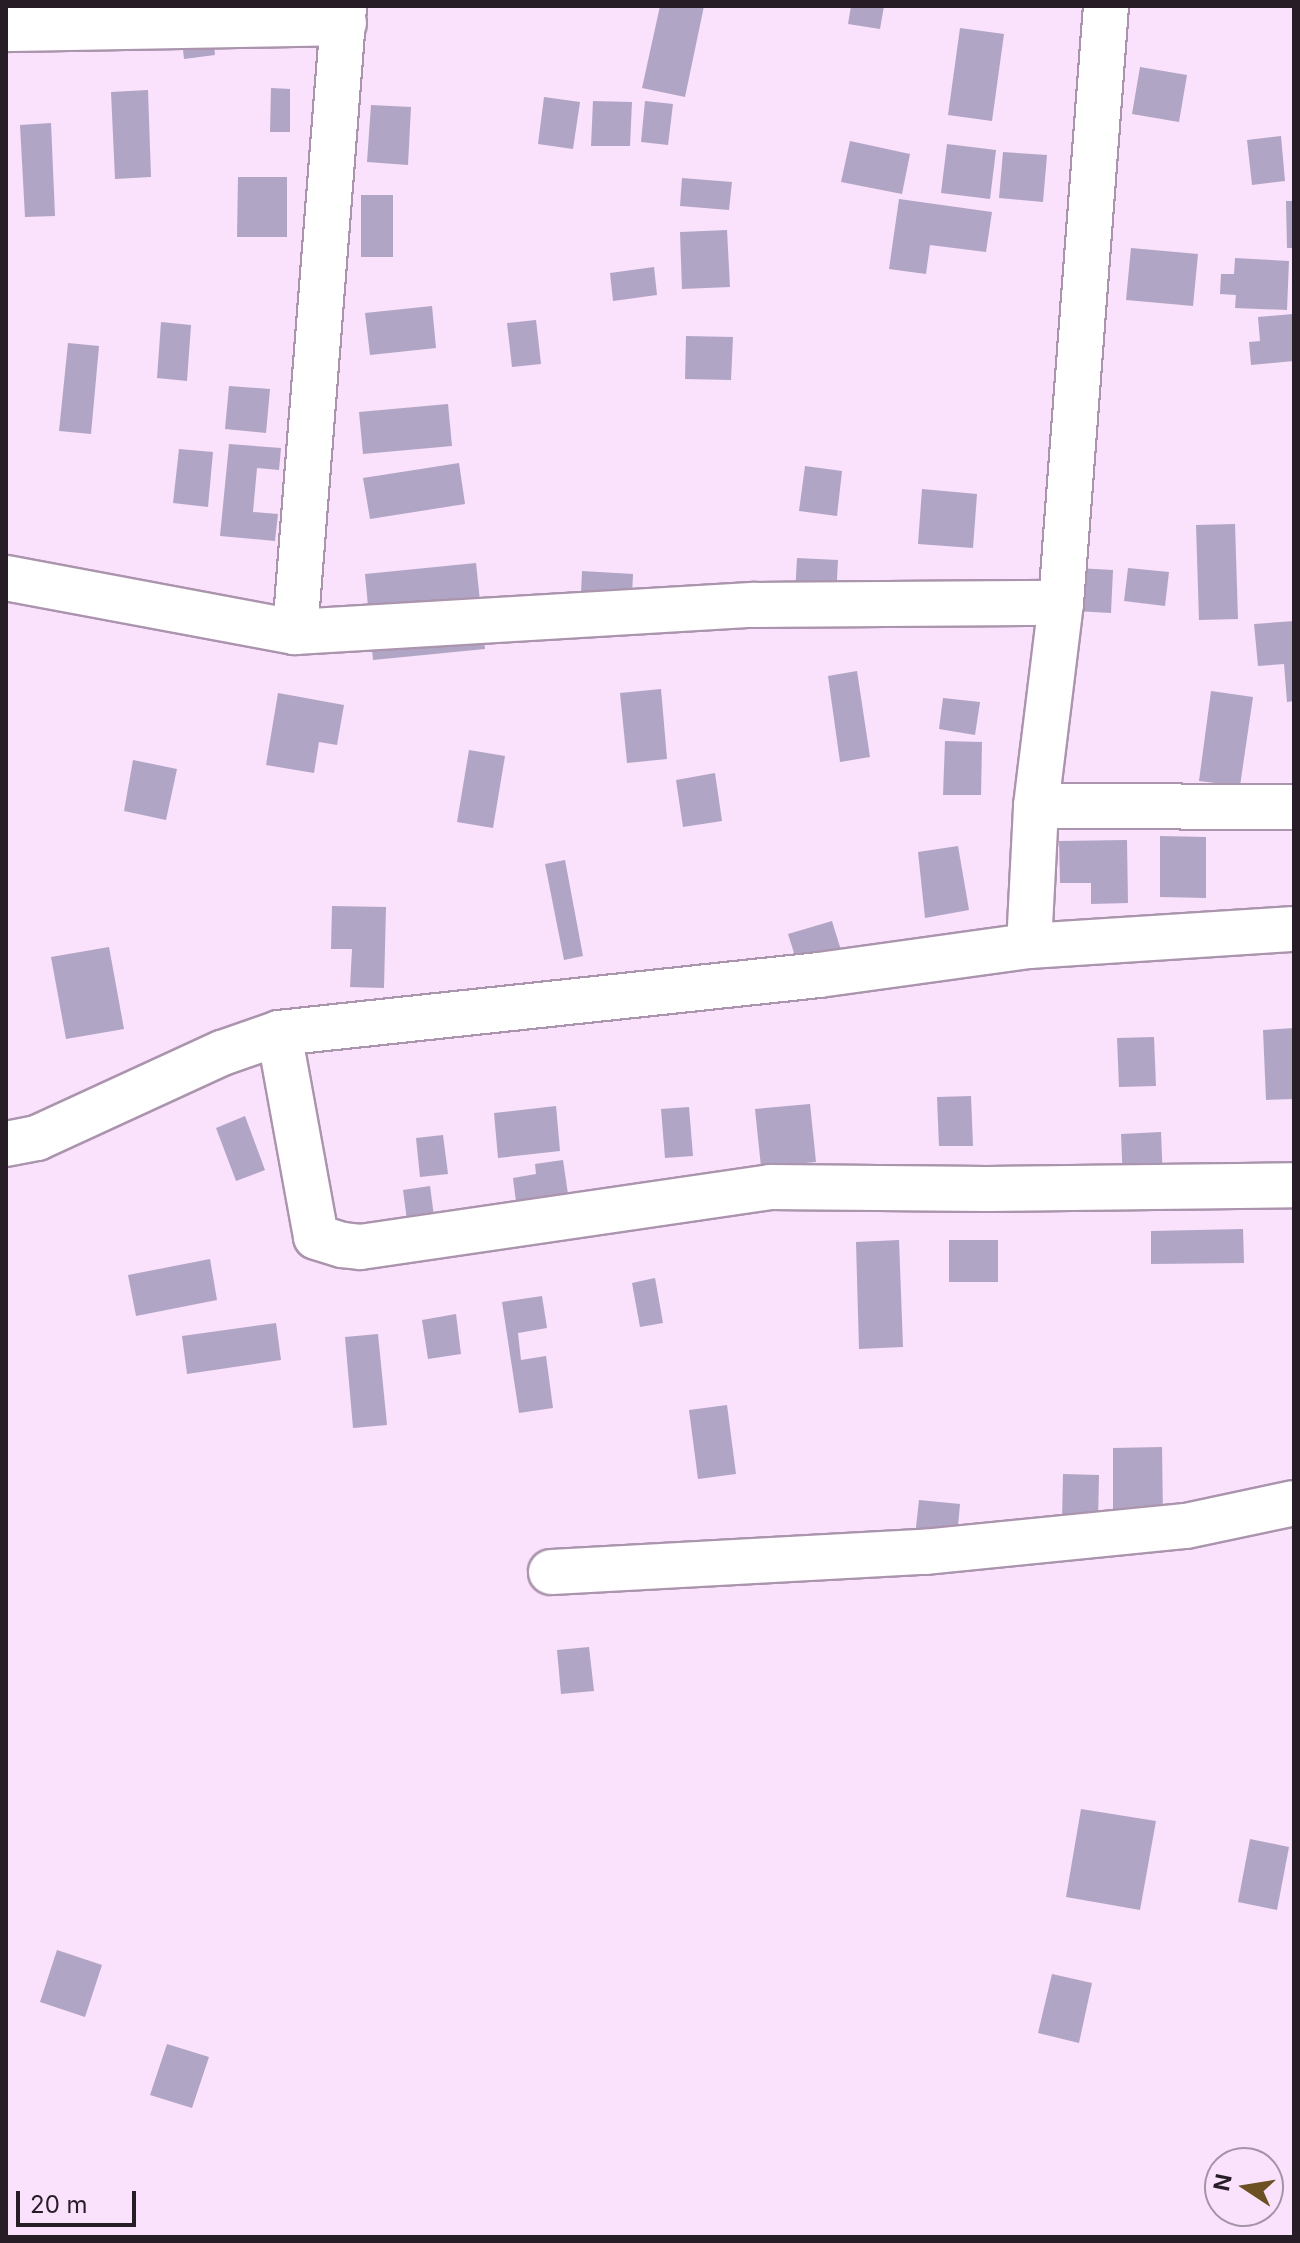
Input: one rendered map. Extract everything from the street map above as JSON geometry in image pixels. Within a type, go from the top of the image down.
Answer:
[{"type":"street","points":[[1029,946],[1036,806],[1061,603],[1106,6]]},
{"type":"street","points":[[6,29],[344,14],[295,632]]},
{"type":"street","points":[[6,578],[295,632],[755,605],[1061,603]]},
{"type":"street","points":[[1036,806],[1294,807]]},
{"type":"street","points":[[6,1144],[37,1138],[222,1053],[279,1033],[819,975],[1029,946],[1294,929]]},
{"type":"street","points":[[279,1033],[316,1237],[342,1245],[360,1247],[770,1187],[987,1189],[1294,1185]]},
{"type":"street","points":[[551,1572],[940,1551],[1186,1526],[1294,1503]]},
{"type":"building","points":[[178,6],[210,6],[215,55],[184,59]]},
{"type":"building","points":[[660,6],[704,6],[685,97],[642,88]]},
{"type":"building","points":[[851,6],[884,6],[880,29],[848,24]]},
{"type":"building","points":[[960,28],[1004,34],[992,121],[948,115]]},
{"type":"building","points":[[1140,67],[1187,75],[1179,122],[1132,114]]},
{"type":"building","points":[[271,88],[290,89],[290,132],[270,132]]},
{"type":"building","points":[[148,90],[151,177],[115,179],[111,92]]},
{"type":"building","points":[[544,97],[580,102],[573,149],[538,144]]},
{"type":"building","points":[[593,101],[632,102],[630,146],[591,146]]},
{"type":"building","points":[[645,101],[673,104],[668,145],[641,142]]},
{"type":"building","points":[[371,105],[411,107],[408,165],[367,162]]},
{"type":"building","points":[[51,123],[55,216],[25,217],[20,125]]},
{"type":"building","points":[[1281,136],[1285,181],[1252,185],[1247,140]]},
{"type":"building","points":[[850,141],[910,154],[902,194],[841,182]]},
{"type":"building","points":[[947,144],[996,150],[990,199],[941,193]]},
{"type":"building","points":[[1003,152],[1047,155],[1043,202],[999,198]]},
{"type":"building","points":[[238,177],[287,177],[287,237],[237,237]]},
{"type":"building","points":[[682,178],[732,182],[729,210],[680,206]]},
{"type":"building","points":[[361,195],[393,195],[393,257],[361,257]]},
{"type":"building","points":[[899,199],[992,212],[986,252],[930,245],[926,274],[889,269]]},
{"type":"building","points":[[1286,201],[1294,201],[1294,248],[1287,248]]},
{"type":"building","points":[[727,230],[730,287],[682,289],[680,232]]},
{"type":"building","points":[[1131,248],[1198,254],[1193,306],[1126,300]]},
{"type":"building","points":[[1235,258],[1289,261],[1287,310],[1235,308],[1236,295],[1220,294],[1221,274],[1234,274]]},
{"type":"building","points":[[654,267],[657,295],[613,301],[610,273]]},
{"type":"building","points":[[432,306],[436,348],[370,355],[365,313]]},
{"type":"building","points":[[1293,314],[1294,361],[1251,365],[1249,342],[1260,341],[1258,317]]},
{"type":"building","points":[[536,320],[541,364],[512,367],[507,323]]},
{"type":"building","points":[[161,322],[191,325],[187,381],[157,378]]},
{"type":"building","points":[[686,336],[733,337],[731,380],[685,379]]},
{"type":"building","points":[[68,343],[99,346],[91,434],[59,431]]},
{"type":"building","points":[[229,386],[270,389],[266,433],[225,429]]},
{"type":"building","points":[[448,404],[452,446],[363,454],[359,412]]},
{"type":"building","points":[[229,444],[281,448],[279,470],[257,468],[253,512],[278,514],[275,541],[220,536]]},
{"type":"building","points":[[179,449],[213,452],[208,507],[173,503]]},
{"type":"building","points":[[459,463],[465,504],[370,519],[363,478]]},
{"type":"building","points":[[805,466],[842,471],[837,516],[799,511]]},
{"type":"building","points":[[922,489],[977,494],[973,548],[918,544]]},
{"type":"building","points":[[1235,524],[1238,619],[1199,620],[1196,525]]},
{"type":"building","points":[[797,558],[838,560],[835,617],[794,614]]},
{"type":"building","points":[[476,563],[485,649],[373,660],[365,574]]},
{"type":"building","points":[[1077,568],[1113,570],[1111,613],[1075,611]]},
{"type":"building","points":[[1128,568],[1169,572],[1165,606],[1124,601]]},
{"type":"building","points":[[582,571],[633,574],[631,618],[580,616]]},
{"type":"building","points":[[1294,621],[1294,701],[1287,702],[1284,664],[1258,666],[1254,624]]},
{"type":"building","points":[[857,671],[870,757],[840,762],[828,676]]},
{"type":"building","points":[[661,689],[667,759],[627,763],[620,693]]},
{"type":"building","points":[[1211,691],[1253,697],[1240,786],[1199,781]]},
{"type":"building","points":[[278,693],[344,705],[337,745],[319,742],[314,773],[266,765]]},
{"type":"building","points":[[943,698],[980,702],[975,735],[939,729]]},
{"type":"building","points":[[945,741],[982,742],[981,795],[943,795]]},
{"type":"building","points":[[469,750],[505,756],[493,828],[457,822]]},
{"type":"building","points":[[133,760],[177,769],[166,820],[124,811]]},
{"type":"building","points":[[715,773],[722,821],[683,827],[676,780]]},
{"type":"building","points":[[1160,836],[1206,837],[1206,898],[1160,897]]},
{"type":"building","points":[[1127,840],[1128,903],[1091,904],[1091,883],[1060,883],[1059,841]]},
{"type":"building","points":[[958,846],[969,910],[925,918],[918,852]]},
{"type":"building","points":[[565,860],[583,956],[564,960],[545,864]]},
{"type":"building","points":[[332,906],[386,907],[384,988],[350,987],[352,949],[331,949]]},
{"type":"building","points":[[832,921],[844,960],[800,972],[788,934]]},
{"type":"building","points":[[109,947],[124,1029],[66,1039],[51,957]]},
{"type":"building","points":[[1294,1028],[1294,1099],[1266,1100],[1263,1030]]},
{"type":"building","points":[[1154,1037],[1156,1086],[1119,1087],[1117,1038]]},
{"type":"building","points":[[971,1096],[973,1146],[939,1146],[937,1097]]},
{"type":"building","points":[[810,1104],[816,1162],[761,1167],[755,1109]]},
{"type":"building","points":[[556,1106],[560,1151],[498,1158],[494,1113]]},
{"type":"building","points":[[689,1107],[693,1156],[665,1158],[661,1109]]},
{"type":"building","points":[[245,1116],[265,1170],[236,1181],[216,1128]]},
{"type":"building","points":[[1161,1132],[1163,1181],[1123,1183],[1121,1134]]},
{"type":"building","points":[[443,1135],[448,1174],[420,1177],[416,1138]]},
{"type":"building","points":[[563,1160],[569,1201],[532,1206],[516,1202],[513,1178],[536,1174],[535,1164]]},
{"type":"building","points":[[430,1186],[436,1231],[409,1235],[403,1190]]},
{"type":"building","points":[[1243,1229],[1244,1263],[1151,1264],[1151,1231]]},
{"type":"building","points":[[899,1240],[903,1347],[859,1349],[856,1242]]},
{"type":"building","points":[[949,1240],[998,1240],[998,1282],[949,1282]]},
{"type":"building","points":[[210,1259],[217,1300],[136,1316],[128,1275]]},
{"type":"building","points":[[655,1278],[663,1323],[640,1327],[632,1283]]},
{"type":"building","points":[[542,1296],[547,1328],[518,1333],[521,1360],[546,1356],[553,1408],[519,1413],[502,1302]]},
{"type":"building","points":[[456,1314],[461,1354],[428,1359],[422,1320]]},
{"type":"building","points":[[276,1323],[281,1360],[187,1374],[182,1336]]},
{"type":"building","points":[[378,1334],[387,1425],[353,1428],[345,1337]]},
{"type":"building","points":[[727,1405],[736,1474],[698,1479],[689,1410]]},
{"type":"building","points":[[1162,1447],[1163,1519],[1113,1520],[1113,1448]]},
{"type":"building","points":[[1063,1474],[1099,1475],[1098,1521],[1062,1520]]},
{"type":"building","points":[[919,1500],[960,1504],[956,1548],[914,1545]]},
{"type":"building","points":[[589,1647],[594,1691],[561,1694],[557,1650]]},
{"type":"building","points":[[1081,1809],[1156,1821],[1140,1910],[1066,1897]]},
{"type":"building","points":[[1250,1839],[1289,1847],[1277,1910],[1238,1902]]},
{"type":"building","points":[[57,1950],[102,1965],[85,2017],[40,2002]]},
{"type":"building","points":[[1052,1974],[1092,1983],[1079,2043],[1038,2033]]},
{"type":"building","points":[[167,2044],[209,2057],[192,2108],[150,2095]]}]
